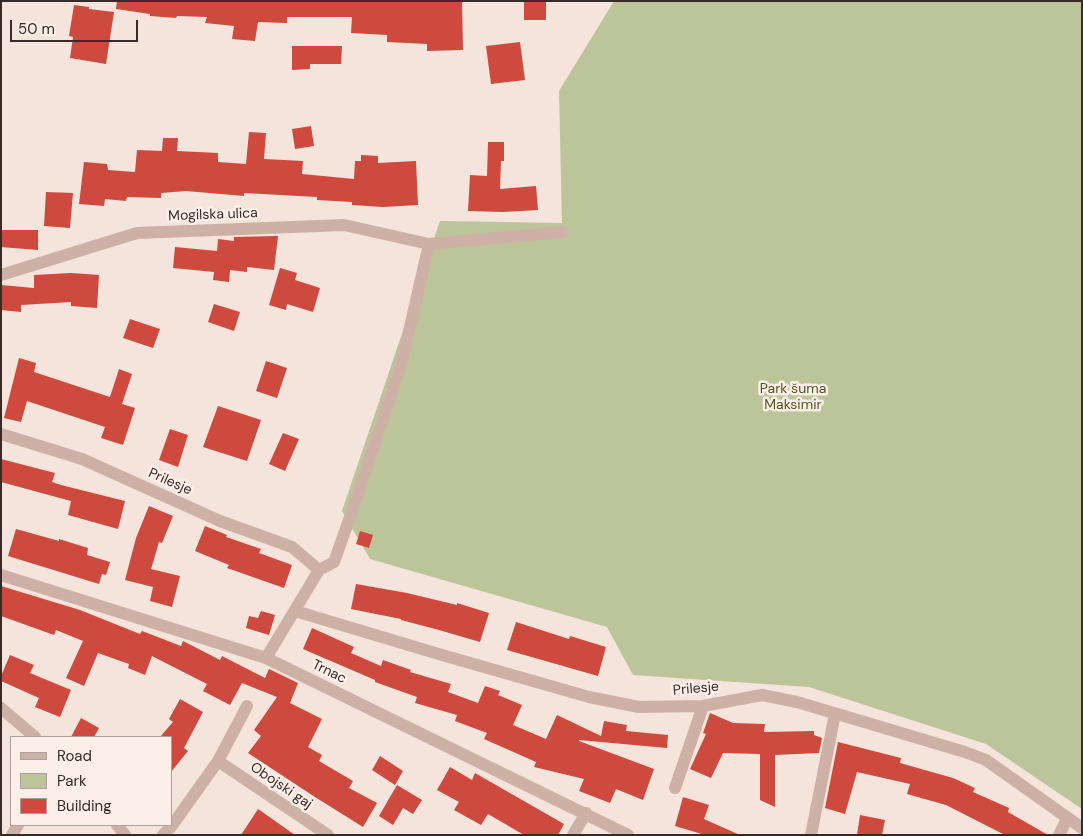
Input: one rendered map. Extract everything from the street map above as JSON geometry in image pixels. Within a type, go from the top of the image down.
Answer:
[{"type":"street","name":"Mogilska ulica","points":[[1,275],[137,233],[344,225],[429,244],[563,232]]},
{"type":"street","points":[[266,658],[319,570],[334,562],[402,362],[429,244]]},
{"type":"street","name":"Prilesje","points":[[1,434],[82,459],[220,521],[292,548],[319,570]]},
{"type":"street","name":"Trnac","points":[[1,575],[266,658],[628,835]]},
{"type":"street","name":"Prilesje","points":[[295,611],[442,655],[589,696],[639,707],[703,706],[762,695],[797,702],[986,760],[1082,828]]},
{"type":"street","points":[[172,826],[218,761],[247,706]]},
{"type":"street","points":[[674,788],[703,706]]},
{"type":"street","points":[[1,708],[33,736]]},
{"type":"street","points":[[811,835],[835,714]]},
{"type":"street","name":"Obojski gaj","points":[[218,761],[328,835]]},
{"type":"street","points":[[573,835],[586,813]]},
{"type":"street","points":[[1059,835],[1067,819]]},
{"type":"street","points":[[163,835],[172,826]]},
{"type":"green space","name":"Park šuma Maksimir","points":[[614,1],[1082,1],[1082,809],[986,744],[809,687],[633,675],[607,627],[370,559],[342,511],[440,221],[562,223],[559,91]]},
{"type":"building","points":[[117,1],[462,1],[463,50],[427,51],[427,44],[387,42],[387,35],[351,33],[352,17],[287,17],[287,23],[258,22],[255,41],[232,39],[234,26],[205,23],[207,17],[177,16],[176,18],[150,16],[150,14],[116,9]]},
{"type":"building","points":[[524,1],[546,1],[546,20],[524,20]]},
{"type":"building","points":[[74,5],[114,12],[106,64],[70,58],[73,37],[69,36]]},
{"type":"building","points":[[520,42],[525,80],[491,84],[486,46]]},
{"type":"building","points":[[292,46],[342,46],[341,64],[310,64],[310,69],[292,70]]},
{"type":"building","points":[[311,126],[314,146],[295,149],[292,129]]},
{"type":"building","points":[[249,132],[266,133],[264,159],[303,161],[302,174],[354,179],[355,161],[361,161],[361,155],[378,156],[378,163],[416,161],[418,205],[383,207],[352,205],[352,202],[317,200],[317,197],[244,193],[244,196],[186,191],[161,193],[161,198],[127,197],[126,201],[105,199],[104,206],[79,204],[84,162],[107,164],[108,170],[135,172],[137,150],[162,151],[163,138],[178,138],[177,151],[218,153],[218,162],[246,164]]},
{"type":"building","points":[[488,142],[504,142],[504,161],[501,161],[500,189],[536,186],[538,210],[468,211],[470,175],[487,176]]},
{"type":"building","points":[[46,192],[73,193],[70,228],[44,226]]},
{"type":"building","points":[[1,230],[38,230],[38,250],[1,247]]},
{"type":"building","points":[[278,236],[274,270],[247,267],[247,272],[230,270],[229,282],[213,280],[214,272],[173,268],[175,247],[217,251],[218,239],[234,241],[234,237]]},
{"type":"building","points":[[280,268],[297,273],[295,280],[320,288],[313,312],[287,304],[286,310],[269,305]]},
{"type":"building","points":[[71,273],[99,275],[97,308],[71,306],[71,302],[21,305],[21,312],[1,310],[1,285],[34,288],[34,275]]},
{"type":"building","points":[[214,304],[240,312],[234,331],[208,322]]},
{"type":"building","points":[[130,319],[160,329],[153,348],[123,338]]},
{"type":"building","points":[[19,358],[36,363],[34,372],[110,397],[119,369],[132,374],[122,404],[135,408],[123,445],[101,438],[105,427],[27,401],[21,422],[4,418]]},
{"type":"building","points":[[266,361],[287,368],[277,398],[256,391]]},
{"type":"building","points":[[218,406],[261,420],[247,461],[203,447]]},
{"type":"building","points":[[170,429],[188,435],[178,467],[159,460]]},
{"type":"building","points":[[283,433],[299,439],[285,471],[269,464]]},
{"type":"building","points":[[1,459],[55,473],[52,482],[125,501],[118,529],[68,515],[71,501],[1,482]]},
{"type":"building","points":[[149,506],[173,516],[162,543],[159,542],[151,569],[180,576],[172,607],[150,601],[153,587],[125,580],[136,538]]},
{"type":"building","points":[[205,526],[227,535],[226,537],[261,549],[259,553],[292,565],[284,588],[227,568],[229,565],[195,551]]},
{"type":"building","points":[[16,529],[88,548],[87,555],[110,562],[106,575],[102,574],[99,584],[8,556]]},
{"type":"building","points":[[360,531],[373,535],[369,548],[356,544]]},
{"type":"building","points":[[356,584],[407,593],[457,605],[457,603],[489,613],[480,642],[401,619],[351,609]]},
{"type":"building","points":[[1,586],[80,610],[140,634],[142,631],[181,646],[183,641],[220,660],[222,656],[265,678],[269,669],[298,683],[290,703],[322,719],[308,747],[322,755],[319,761],[353,781],[349,788],[377,803],[363,827],[248,753],[261,736],[254,730],[277,697],[242,683],[230,705],[203,691],[207,684],[152,656],[145,675],[128,668],[129,664],[98,653],[84,686],[66,678],[83,641],[56,630],[54,635],[1,616]]},
{"type":"building","points":[[261,611],[275,615],[269,635],[246,628],[249,616],[258,618]]},
{"type":"building","points":[[516,622],[569,639],[570,636],[606,647],[598,676],[507,650]]},
{"type":"building","points":[[312,628],[354,647],[351,653],[381,666],[383,660],[411,670],[410,672],[451,684],[448,692],[478,703],[485,686],[500,691],[498,695],[522,705],[513,725],[546,739],[557,715],[601,736],[604,721],[627,725],[626,731],[668,735],[667,748],[579,740],[654,769],[643,800],[616,789],[610,803],[579,791],[584,779],[534,767],[536,762],[484,739],[487,733],[455,721],[457,715],[415,703],[417,697],[375,682],[375,680],[303,649]]},
{"type":"building","points":[[10,655],[34,665],[30,673],[71,690],[60,717],[35,707],[39,698],[1,681],[1,676]]},
{"type":"building","points":[[180,699],[203,712],[184,748],[188,751],[172,771],[172,736],[161,736],[173,722],[169,719]]},
{"type":"building","points":[[710,713],[733,723],[765,724],[764,732],[814,731],[814,735],[822,738],[819,753],[775,755],[775,807],[760,800],[760,754],[723,753],[711,778],[690,769],[706,734],[703,733]]},
{"type":"building","points":[[81,718],[99,728],[95,736],[72,736]]},
{"type":"building","points":[[838,742],[901,758],[900,763],[953,778],[975,788],[973,792],[1009,808],[1008,812],[1048,835],[1005,835],[946,805],[907,794],[910,784],[857,772],[845,814],[825,808]]},
{"type":"building","points":[[380,756],[403,771],[395,785],[372,770]]},
{"type":"building","points":[[450,767],[472,780],[475,773],[564,824],[558,835],[524,835],[488,814],[481,825],[454,810],[459,802],[437,790]]},
{"type":"building","points":[[397,785],[422,800],[413,814],[403,808],[393,825],[379,816]]},
{"type":"building","points":[[683,797],[709,805],[704,819],[740,835],[705,835],[675,826]]},
{"type":"building","points":[[258,809],[295,835],[241,835]]},
{"type":"building","points":[[860,815],[885,820],[882,835],[857,835]]}]
